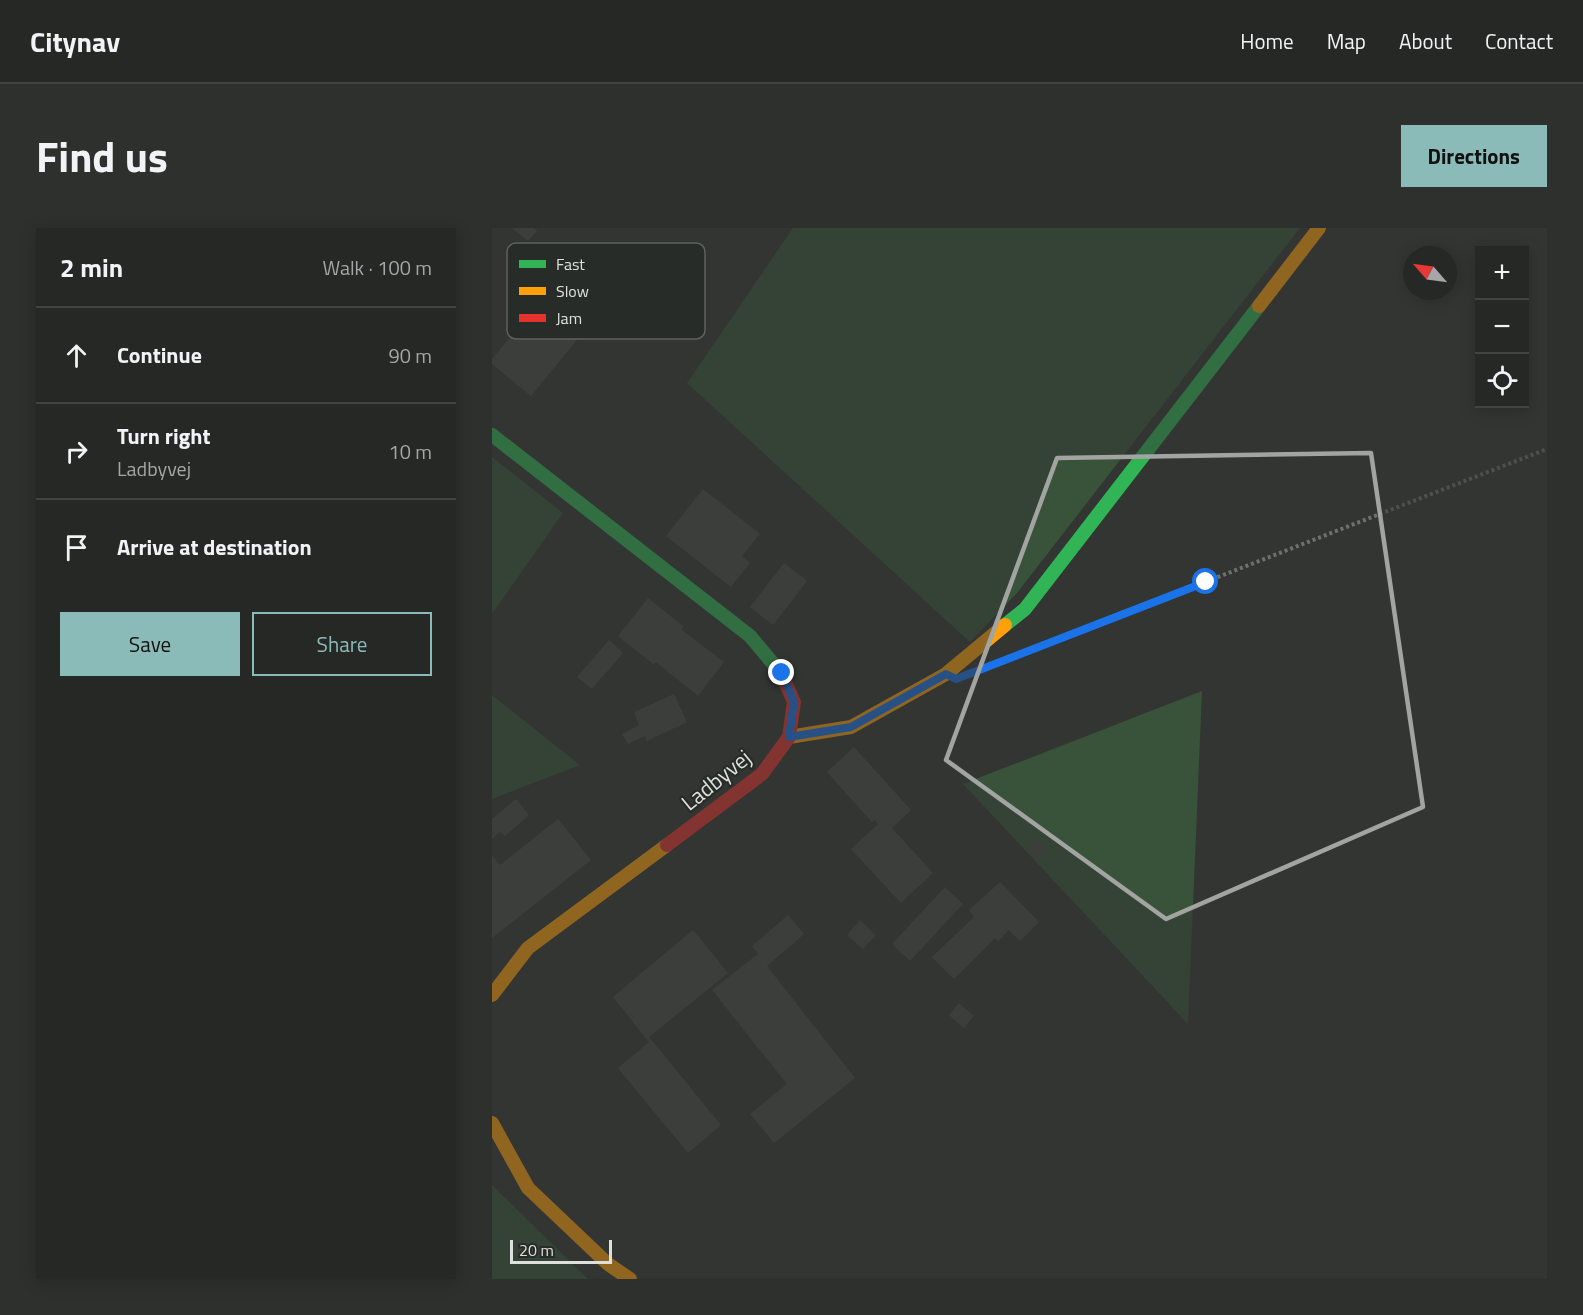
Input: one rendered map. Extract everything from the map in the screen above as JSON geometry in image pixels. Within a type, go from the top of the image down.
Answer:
[{"type":"street","points":[[789,737],[851,727],[946,674],[1024,609],[1320,228]]},
{"type":"street","name":"Ladbyvej","points":[[492,435],[750,636],[782,673],[794,702],[789,737],[762,774],[528,948],[492,995]]},
{"type":"street","points":[[492,1123],[528,1188],[608,1264],[630,1279]]},
{"type":"path","points":[[1022,653],[1547,450]]},
{"type":"highlighted area","points":[[1371,453],[1423,807],[1166,919],[946,760],[1057,458]]},
{"type":"green space","points":[[793,228],[1300,228],[1017,593],[970,642],[687,383]]},
{"type":"green space","points":[[492,457],[563,513],[492,614]]},
{"type":"green space","points":[[1202,691],[1188,1024],[963,784]]},
{"type":"green space","points":[[492,695],[580,765],[492,799]]},
{"type":"green space","points":[[492,1185],[588,1279],[492,1279]]},
{"type":"building","points":[[512,228],[534,228],[537,231],[528,241]]},
{"type":"building","points":[[508,339],[578,339],[531,396],[492,364],[492,359]]},
{"type":"building","points":[[703,489],[760,534],[742,556],[750,563],[731,587],[666,536]]},
{"type":"building","points":[[784,563],[807,581],[773,625],[750,607]]},
{"type":"building","points":[[648,598],[683,626],[682,630],[724,662],[698,696],[656,662],[653,664],[618,636]]},
{"type":"building","points":[[609,640],[623,653],[592,689],[577,677]]},
{"type":"building","points":[[674,694],[687,722],[647,741],[645,736],[628,744],[622,734],[639,725],[634,712]]},
{"type":"building","points":[[854,747],[911,810],[892,828],[933,873],[901,903],[851,849],[878,824],[875,820],[872,822],[827,772]]},
{"type":"building","points":[[516,799],[529,815],[505,836],[500,832],[492,839],[492,819]]},
{"type":"building","points":[[558,819],[591,860],[492,938],[492,856],[500,865]]},
{"type":"building","points":[[1033,839],[1048,846],[1042,858],[1027,851]]},
{"type":"building","points":[[1000,882],[1039,922],[1020,941],[1009,930],[998,941],[995,938],[954,979],[932,957],[974,917],[969,910]]},
{"type":"building","points":[[945,887],[963,904],[910,961],[892,944]]},
{"type":"building","points":[[788,915],[804,934],[767,966],[855,1078],[774,1143],[750,1114],[787,1084],[712,990],[758,954],[752,946]]},
{"type":"building","points":[[860,920],[876,935],[863,949],[847,935]]},
{"type":"building","points":[[693,930],[728,973],[649,1037],[721,1125],[688,1153],[618,1068],[649,1042],[613,997]]},
{"type":"building","points":[[959,1003],[974,1016],[964,1028],[949,1015]]},
{"type":"traffic: fast","points":[[1005,625],[1025,609],[1259,306]]},
{"type":"traffic: fast","points":[[492,435],[750,636],[781,673]]},
{"type":"traffic: slow","points":[[1259,306],[1319,228]]},
{"type":"traffic: slow","points":[[789,737],[851,727],[946,674],[1005,625]]},
{"type":"traffic: slow","points":[[492,995],[528,948],[667,845]]},
{"type":"traffic: slow","points":[[492,1123],[528,1188],[608,1264],[630,1279]]},
{"type":"traffic: jam","points":[[667,845],[762,774],[789,737],[794,702],[781,673]]},
{"type":"route","points":[[782,673],[794,702],[789,737],[851,727],[946,674],[956,679],[1206,582]]}]
